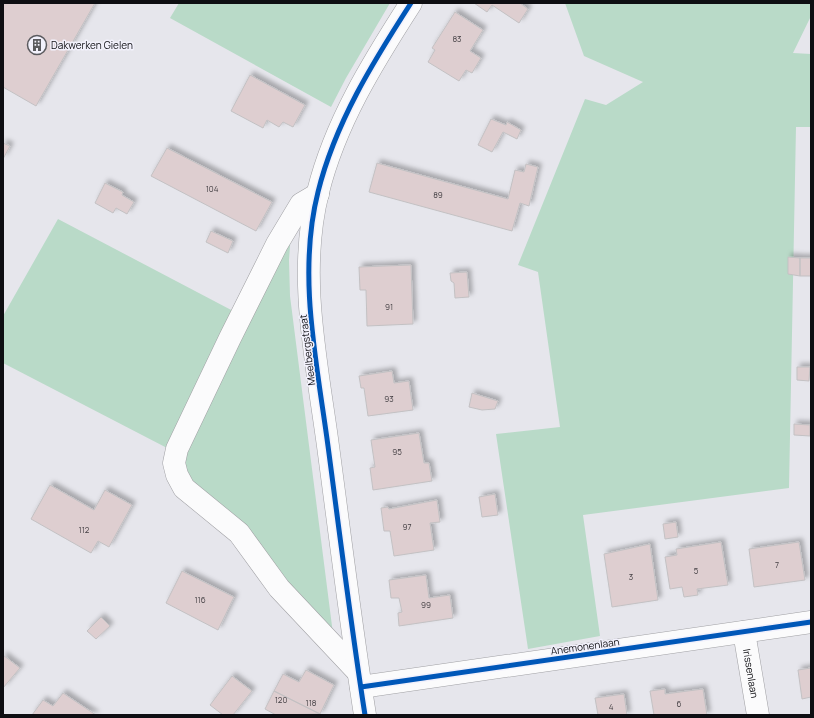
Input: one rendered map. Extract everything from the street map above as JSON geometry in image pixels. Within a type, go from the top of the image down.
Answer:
[{"type":"street","name":"Meelbergstraat","points":[[365,715],[359,679],[308,285],[310,234],[328,156],[349,106],[411,3]]},
{"type":"street","points":[[318,194],[301,204],[277,244],[177,449],[174,463],[177,475],[184,488],[239,533],[279,588],[359,679]]},
{"type":"street","name":"Anemonenlaan","points":[[359,679],[744,632],[811,622]]},
{"type":"street","name":"Irissenlaan","points":[[744,632],[758,715]]},
{"type":"green space","points":[[179,3],[390,3],[346,78],[331,107],[170,18]]},
{"type":"green space","points":[[565,3],[811,3],[811,16],[793,53],[811,54],[811,127],[796,127],[789,488],[583,515],[600,636],[528,649],[496,434],[560,427],[538,272],[518,265],[585,99],[606,105],[643,82],[584,56]]},
{"type":"green space","points":[[58,219],[235,312],[169,449],[3,363],[3,316]]},
{"type":"green space","points":[[291,232],[289,260],[290,296],[333,634],[191,486],[181,459]]},
{"type":"building","name":"Dakwerken Gielen","points":[[3,3],[95,3],[36,106],[3,87]]},
{"type":"building","points":[[474,3],[520,3],[528,9],[519,23],[492,5],[487,12]]},
{"type":"building","points":[[455,12],[483,30],[470,51],[481,58],[472,73],[466,70],[459,81],[428,62],[435,50],[432,48]]},
{"type":"building","points":[[250,75],[305,105],[293,127],[283,122],[279,127],[267,120],[263,128],[231,111]]},
{"type":"building","points":[[491,119],[506,125],[507,122],[521,130],[517,139],[503,132],[492,152],[478,145]]},
{"type":"building","points":[[3,143],[10,146],[3,159]]},
{"type":"building","points":[[167,148],[272,202],[256,231],[151,176]]},
{"type":"building","points":[[377,163],[508,199],[515,170],[524,172],[526,164],[538,167],[529,206],[520,203],[512,231],[369,192]]},
{"type":"building","points":[[105,183],[123,192],[122,195],[134,202],[127,214],[116,208],[113,213],[95,203]]},
{"type":"building","points":[[211,231],[233,241],[228,253],[206,242]]},
{"type":"building","points":[[788,257],[800,258],[800,276],[788,274]]},
{"type":"building","points":[[800,258],[811,258],[811,276],[800,276]]},
{"type":"building","points":[[411,265],[413,324],[367,326],[366,290],[360,290],[359,267]]},
{"type":"building","points":[[467,272],[469,297],[455,298],[454,283],[451,281],[450,273]]},
{"type":"building","points":[[797,367],[810,367],[809,381],[797,380]]},
{"type":"building","points":[[392,371],[394,383],[409,381],[413,410],[368,416],[364,388],[361,388],[359,376]]},
{"type":"building","points":[[472,393],[498,401],[495,409],[482,410],[469,407]]},
{"type":"building","points":[[794,424],[810,425],[810,436],[794,435]]},
{"type":"building","points":[[419,433],[424,463],[429,463],[432,481],[373,490],[370,468],[375,467],[371,440]]},
{"type":"building","points":[[50,485],[94,510],[105,490],[132,505],[109,547],[98,541],[91,553],[31,519]]},
{"type":"building","points":[[495,494],[498,515],[482,517],[479,497]]},
{"type":"building","points":[[437,500],[440,522],[430,523],[434,550],[394,556],[390,531],[384,531],[381,508],[388,507],[389,509]]},
{"type":"building","points":[[676,522],[678,537],[665,539],[663,524]]},
{"type":"building","points":[[721,542],[728,585],[697,589],[698,595],[684,597],[682,587],[670,589],[665,557],[677,555],[676,549]]},
{"type":"building","points":[[799,542],[805,580],[754,587],[749,549]]},
{"type":"building","points":[[650,544],[658,600],[612,607],[604,554]]},
{"type":"building","points":[[182,571],[234,597],[218,630],[166,603]]},
{"type":"building","points":[[426,575],[429,598],[450,595],[453,618],[399,626],[398,613],[402,612],[399,598],[391,598],[389,580]]},
{"type":"building","points":[[101,617],[110,626],[96,639],[87,631]]},
{"type":"building","points":[[3,655],[20,668],[3,688]]},
{"type":"building","points":[[811,668],[811,697],[802,699],[798,670]]},
{"type":"building","points":[[306,670],[334,685],[320,714],[274,691],[283,674],[299,682]]},
{"type":"building","points":[[232,676],[252,691],[233,715],[223,715],[210,705]]},
{"type":"building","points":[[665,689],[665,694],[703,689],[707,715],[654,715],[650,691]]},
{"type":"building","points":[[274,691],[320,714],[276,715],[265,709]]},
{"type":"building","points":[[63,693],[96,715],[32,715],[43,700],[53,706]]},
{"type":"building","points":[[624,694],[627,715],[598,715],[595,698]]},
{"type":"cycle path","points":[[365,715],[314,351],[309,287],[309,255],[312,223],[318,192],[325,166],[334,142],[369,71],[411,3]]},
{"type":"cycle path","points":[[361,687],[811,622]]},
{"type":"place","name":"Dakwerken Gielen","points":[[37,45]]}]
